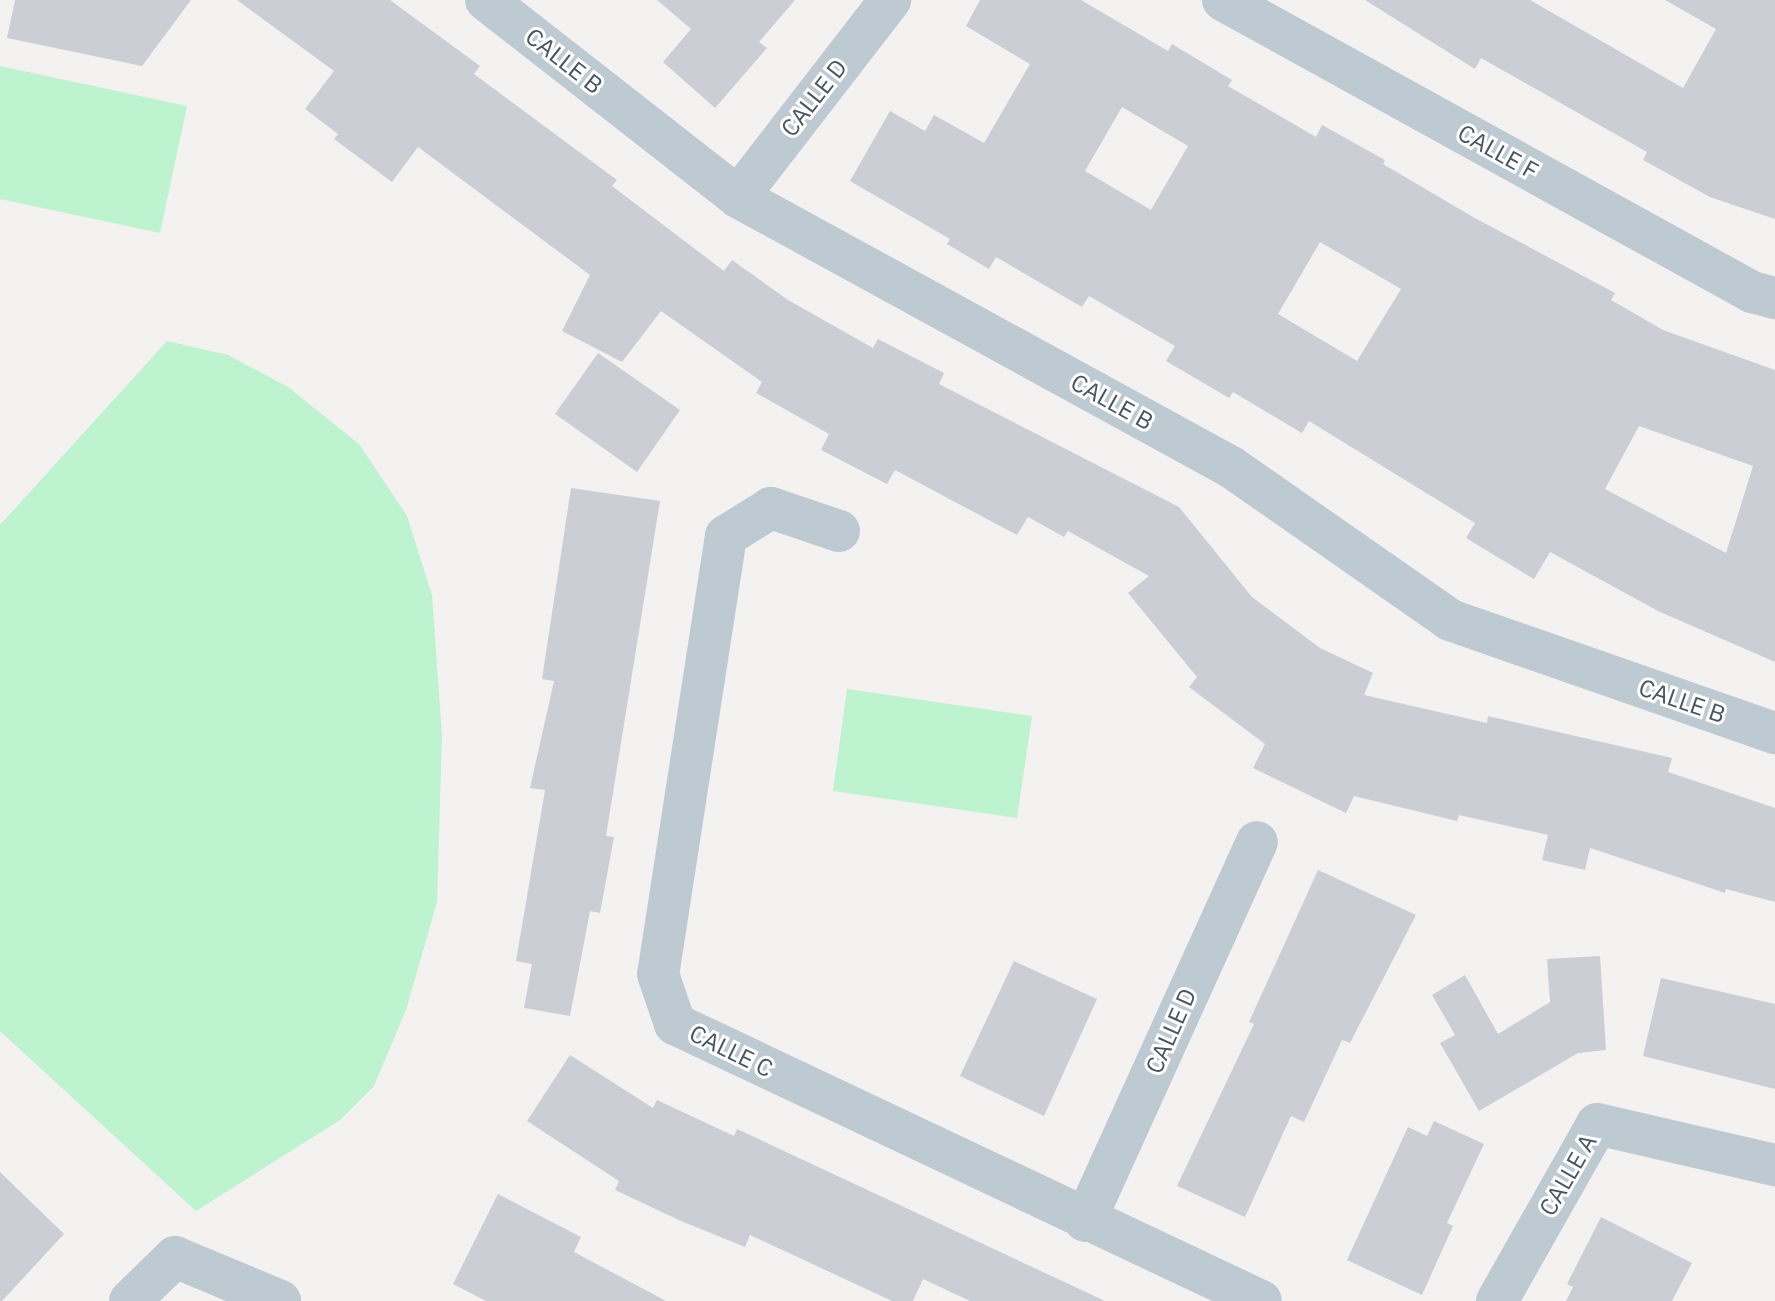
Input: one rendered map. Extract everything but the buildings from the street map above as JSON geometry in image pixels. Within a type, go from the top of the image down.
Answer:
[{"type":"street","name":"CALLE B","points":[[486,0],[738,197],[1231,467],[1450,620],[1775,733]]},
{"type":"street","name":"CALLE D","points":[[738,197],[890,0]]},
{"type":"street","name":"CALLE F","points":[[1223,0],[1752,292],[1775,298]]},
{"type":"street","name":"CALLE C","points":[[839,531],[771,508],[726,536],[658,974],[675,1024],[1085,1221],[1261,1301]]},
{"type":"street","name":"CALLE D","points":[[1085,1221],[1257,842]]},
{"type":"street","name":"CALLE A","points":[[1497,1301],[1597,1124],[1775,1165]]},
{"type":"street","points":[[130,1301],[175,1257],[280,1301]]},
{"type":"green space","points":[[0,66],[187,106],[160,233],[0,199]]},
{"type":"green space","points":[[167,341],[228,355],[288,387],[359,444],[407,516],[432,595],[442,736],[437,902],[406,1010],[374,1086],[340,1120],[196,1211],[0,1031],[0,525]]},
{"type":"green space","points":[[847,689],[1032,716],[1017,818],[833,791]]}]
